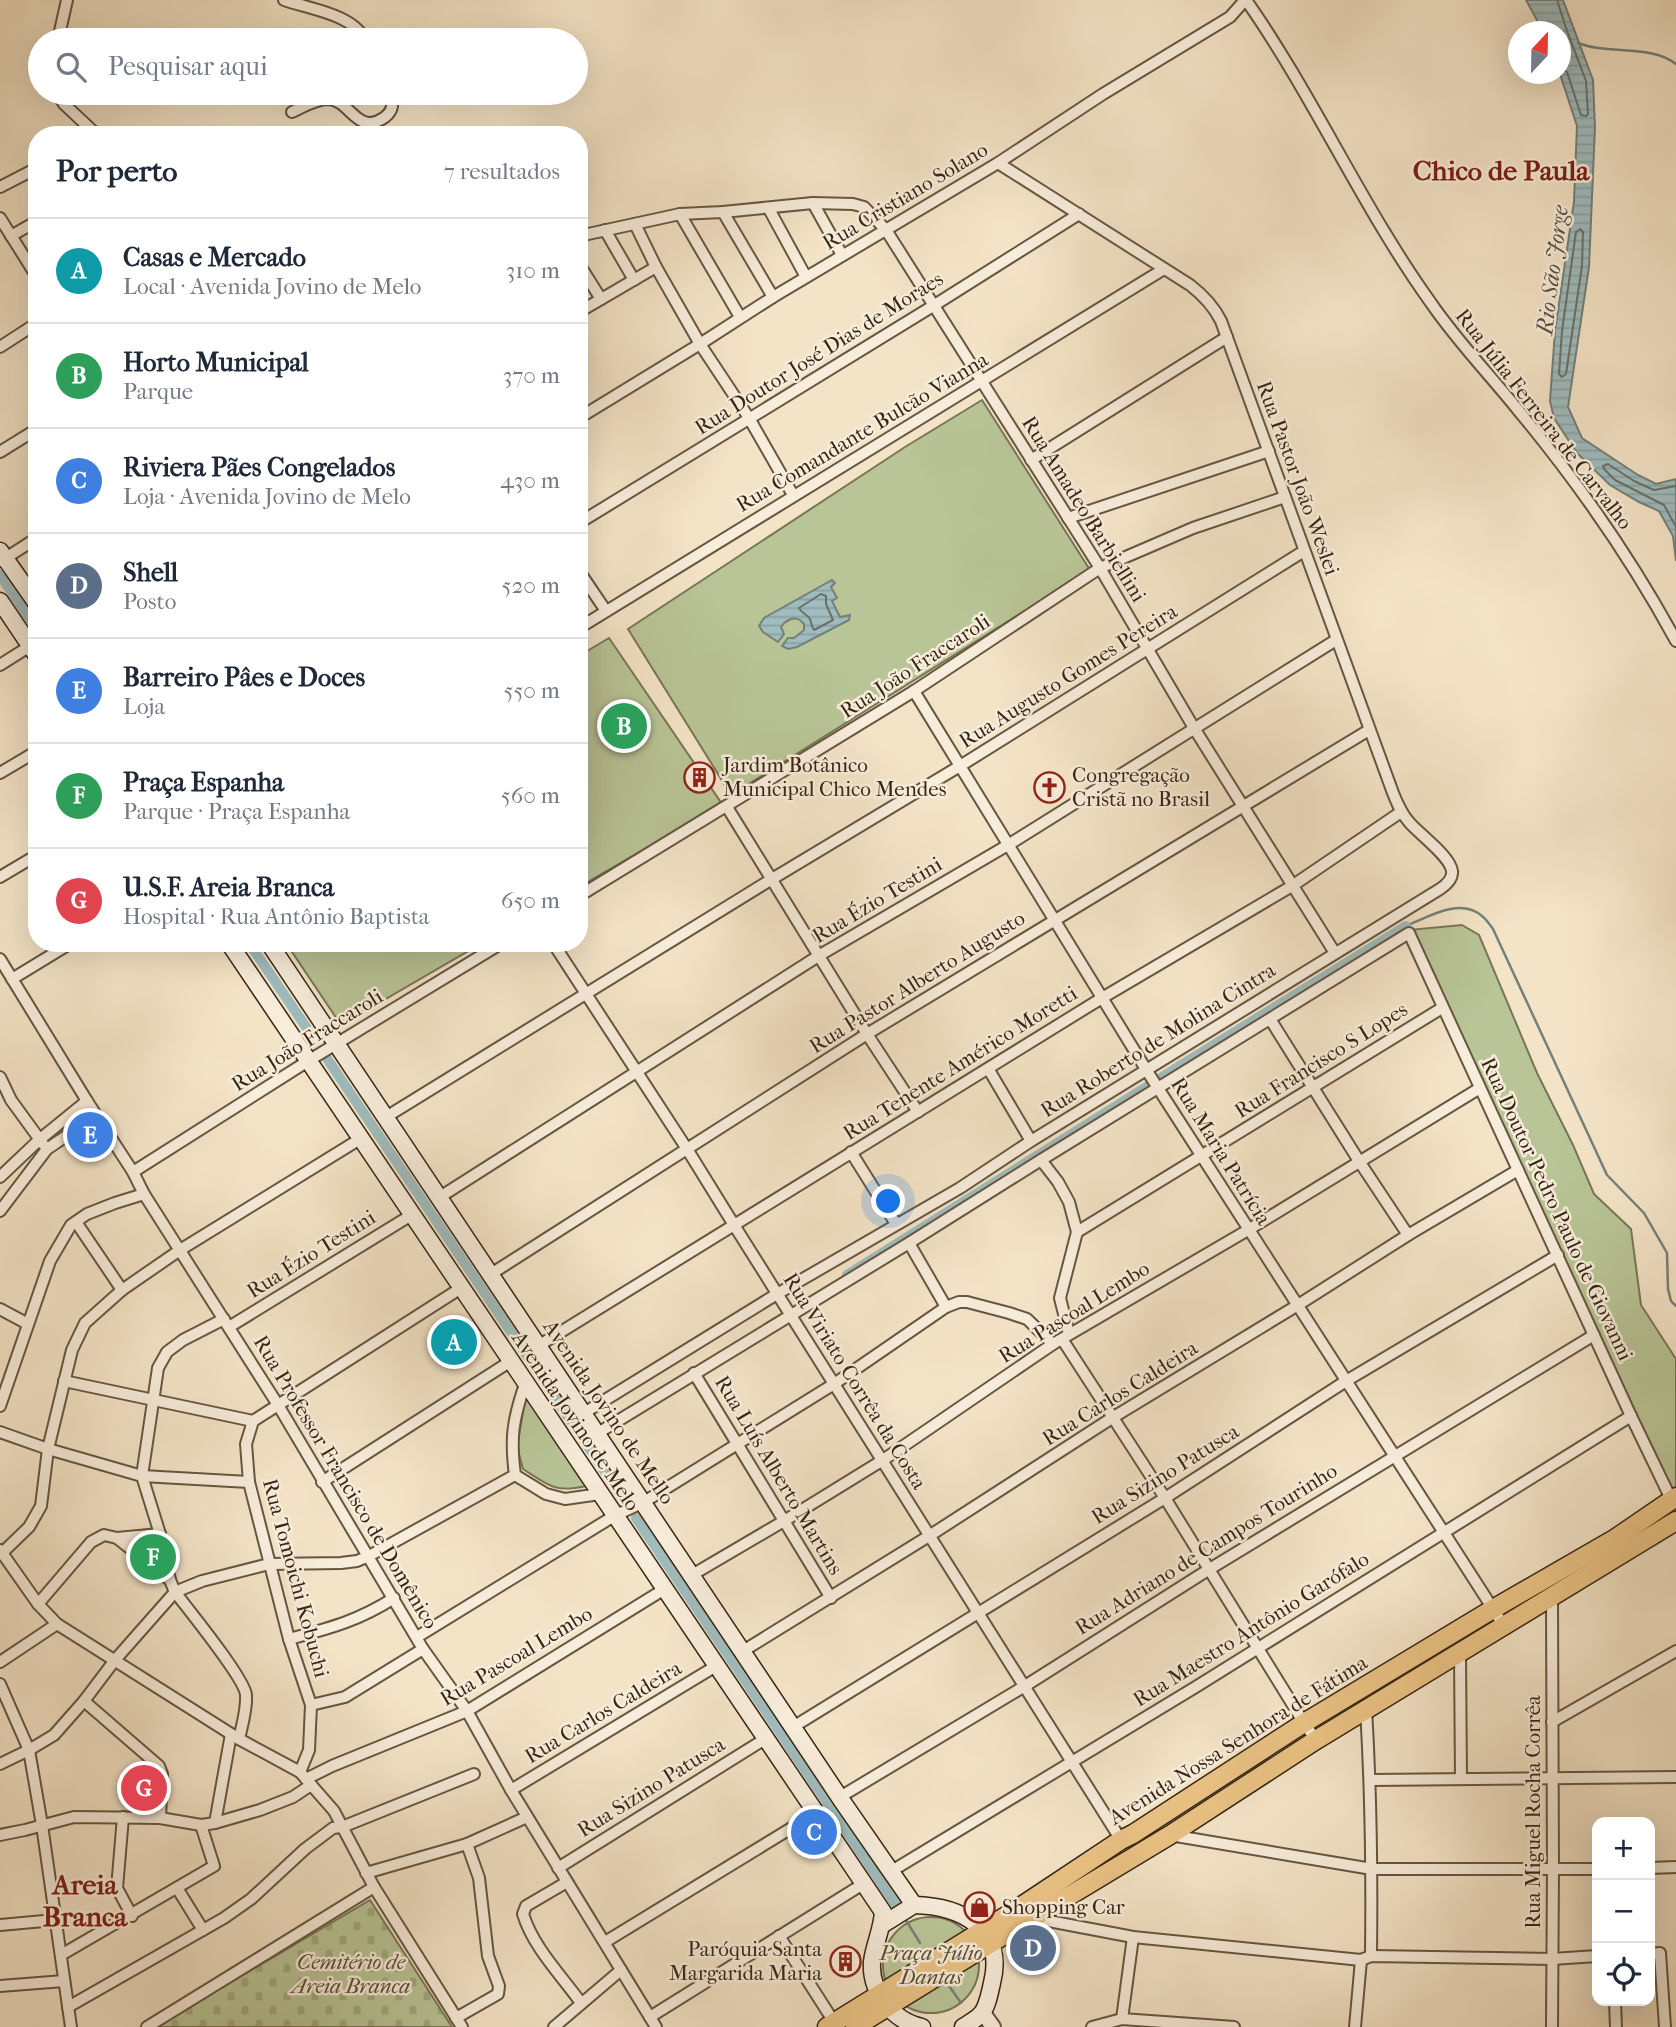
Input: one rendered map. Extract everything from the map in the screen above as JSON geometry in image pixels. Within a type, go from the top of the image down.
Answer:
[{"type":"main road","points":[[2,557],[28,592]]},
{"type":"main road","points":[[0,601],[28,643]]},
{"type":"main road","name":"Avenida Jovino de Melo","points":[[235,952],[887,1921]]},
{"type":"main road","name":"Avenida Jovino de Mello","points":[[275,952],[692,1574],[890,1872],[910,1907]]},
{"type":"main road","name":"Avenida Nossa Senhora de Fátima","points":[[830,2025],[883,2000],[987,1936],[1121,1840],[1304,1723],[1616,1538],[1674,1499]]},
{"type":"main road","name":"Avenida Nossa Senhora de Fátima","points":[[987,1936],[1033,1918],[1170,1836],[1316,1740],[1676,1521]]},
{"type":"main road","points":[[914,2026],[883,2000],[873,1978],[872,1963],[887,1921],[910,1907],[933,1905],[965,1916],[987,1936],[995,1967],[983,2013],[963,2027]]},
{"type":"main road","name":"Avenida Nossa Senhora de Fátima","points":[[855,2027],[883,2000]]},
{"type":"street","points":[[61,28],[67,0]]},
{"type":"street","points":[[284,0],[339,18],[357,28]]},
{"type":"street","name":"Rua Cristiano Solano","points":[[588,412],[740,317],[998,163],[1103,94],[1230,17],[1246,0]]},
{"type":"street","name":"Rua Júlia Ferreira de Carvalho","points":[[1246,0],[1274,41],[1430,303],[1519,411],[1601,520],[1645,587],[1676,642]]},
{"type":"street","points":[[65,105],[87,126]]},
{"type":"street","points":[[292,112],[307,105]]},
{"type":"street","points":[[343,105],[361,121],[376,122],[386,116],[393,105]]},
{"type":"street","name":"Rua Pastor João Weslei","points":[[998,163],[1204,296],[1215,310],[1401,813],[1449,863],[1451,877],[1440,889]]},
{"type":"street","points":[[0,187],[28,173]]},
{"type":"street","points":[[588,234],[680,214],[769,209],[813,203],[842,255]]},
{"type":"street","name":"Rua Amadeo Barbiellini","points":[[813,203],[853,204],[864,207],[886,230],[1100,568],[1194,729],[1335,953]]},
{"type":"street","points":[[769,209],[806,277]]},
{"type":"street","points":[[723,212],[773,297]]},
{"type":"street","points":[[680,214],[740,317]]},
{"type":"street","name":"Rua Doutor José Dias de Moraes","points":[[588,517],[1079,214]]},
{"type":"street","points":[[0,218],[28,262]]},
{"type":"street","points":[[635,224],[700,344],[749,418],[793,495]]},
{"type":"street","points":[[12,236],[28,226]]},
{"type":"street","points":[[606,230],[634,280]]},
{"type":"street","points":[[588,307],[656,267]]},
{"type":"street","name":"Rua Comandante Bulcão Vianna","points":[[588,622],[1164,269]]},
{"type":"street","points":[[588,278],[601,299]]},
{"type":"street","points":[[0,347],[28,329]]},
{"type":"street","points":[[1031,460],[1227,337]]},
{"type":"street","points":[[0,452],[28,435]]},
{"type":"street","points":[[1068,518],[1269,451]]},
{"type":"street","name":"Rua João Fraccaroli","points":[[588,891],[914,691],[1100,568],[1193,528],[1285,497]]},
{"type":"street","points":[[2,557],[28,543]]},
{"type":"street","name":"Rua Augusto Gomes Pereira","points":[[386,1117],[960,766],[1304,551]]},
{"type":"street","points":[[588,584],[606,611]]},
{"type":"street","name":"Rua Ézio Testini","points":[[440,1198],[820,955],[1008,845],[1336,640]]},
{"type":"street","points":[[0,665],[28,653]]},
{"type":"street","name":"Rua Maria Patrícia","points":[[914,691],[1248,1230],[1504,1626]]},
{"type":"street","name":"Rua Pastor Alberto Augusto","points":[[491,1274],[867,1034],[1369,730]]},
{"type":"street","points":[[0,773],[28,756]]},
{"type":"street","points":[[727,807],[918,1112]]},
{"type":"street","name":"Rua Tenente Américo Moretti","points":[[538,1346],[1102,998],[1292,886],[1401,813]]},
{"type":"street","points":[[0,877],[28,860]]},
{"type":"street","name":"Rua Roberto de Molina Cintra","points":[[598,1433],[1041,1160],[1335,953],[1440,889]]},
{"type":"street","name":"Rua Roberto de Molina Cintra","points":[[584,1413],[777,1294],[960,1188],[1031,1141],[1270,1019],[1409,933]]},
{"type":"street","name":"Rua Doutor Pedro Paulo de Giovanni","points":[[1409,933],[1631,1416],[1674,1499]]},
{"type":"street","points":[[12,979],[56,952]]},
{"type":"street","name":"Rua João Fraccaroli","points":[[133,1172],[487,952]]},
{"type":"street","name":"Rua Viriato Corrêa da Costa","points":[[559,952],[687,1149],[1121,1840]]},
{"type":"street","name":"Rua Professor Francisco de Domênico","points":[[0,960],[278,1405],[423,1649],[467,1711],[527,1817],[656,2027]]},
{"type":"street","name":"Rua Francisco S Lopes","points":[[1077,1232],[1442,1008]]},
{"type":"street","points":[[1270,1019],[1408,1236]]},
{"type":"street","points":[[989,1070],[1031,1141]]},
{"type":"street","points":[[0,1077],[4,1095],[43,1145]]},
{"type":"street","name":"Rua Pascoal Lembo","points":[[692,1574],[883,1460],[1061,1339],[1248,1230],[1480,1088]]},
{"type":"street","points":[[0,1211],[43,1145],[87,1101]]},
{"type":"street","points":[[0,1177],[43,1145],[96,1116]]},
{"type":"street","points":[[360,1139],[180,1250],[122,1290],[85,1323],[72,1350],[64,1381],[48,1449],[41,1506],[29,1527],[1,1552],[38,1604],[57,1624],[306,1779],[334,1811],[374,1887],[459,2022],[498,1994],[499,1986],[488,1956],[478,1878],[467,1844]]},
{"type":"street","points":[[851,1152],[896,1224]]},
{"type":"street","points":[[1041,1160],[1069,1202],[1077,1232],[1060,1298],[1061,1339]]},
{"type":"street","name":"Rua Carlos Caldeira","points":[[743,1651],[831,1598],[1112,1418],[1518,1170]]},
{"type":"street","points":[[0,1406],[50,1261],[71,1225],[105,1206],[144,1194]]},
{"type":"street","name":"Rua Ézio Testini","points":[[142,1476],[158,1368],[167,1352],[183,1340],[227,1323],[412,1214]]},
{"type":"street","points":[[76,1222],[122,1290]]},
{"type":"street","points":[[909,1243],[946,1307]]},
{"type":"street","name":"Rua Sizino Patusca","points":[[793,1727],[1165,1498],[1346,1381],[1558,1255]]},
{"type":"street","points":[[64,1381],[253,1421],[461,1288]]},
{"type":"street","points":[[417,1637],[614,1516],[644,1502],[834,1384],[946,1307],[959,1302],[974,1303],[1027,1319],[1061,1339],[1165,1498],[1316,1740]]},
{"type":"street","points":[[0,1308],[27,1324]]},
{"type":"street","name":"Rua Adriano de Campos Tourinho","points":[[840,1797],[1025,1686],[1395,1454],[1594,1335]]},
{"type":"street","points":[[322,1482],[511,1361]]},
{"type":"street","name":"Rua Luís Alberto Martins","points":[[694,1373],[831,1598]]},
{"type":"street","points":[[514,1475],[512,1429],[525,1384]]},
{"type":"street","name":"Rua Maestro Antônio Garófalo","points":[[890,1872],[1073,1762],[1631,1416]]},
{"type":"street","name":"Rua Tomoichi Kobuchi","points":[[253,1421],[246,1444],[249,1482],[289,1639],[311,1705],[306,1779]]},
{"type":"street","points":[[0,1432],[142,1476],[249,1482]]},
{"type":"street","points":[[514,1475],[546,1494],[565,1499],[600,1494]]},
{"type":"street","points":[[0,1764],[54,1735],[175,1592],[202,1581],[269,1564],[357,1561],[514,1475]]},
{"type":"street","points":[[142,1476],[175,1592],[238,1676],[246,1693],[244,1720],[235,1736],[215,1823]]},
{"type":"street","points":[[38,1604],[91,1542],[104,1535],[117,1538],[160,1534]]},
{"type":"street","points":[[117,1538],[170,1580]]},
{"type":"street","name":"Rua Pascoal Lembo","points":[[0,1835],[74,1817],[160,1818],[201,1825],[215,1823],[293,1797],[306,1779],[332,1766],[467,1711],[663,1590]]},
{"type":"street","name":"Rua Miguel Rocha Corrêa","points":[[1552,1597],[1552,2027]]},
{"type":"street","points":[[289,1639],[344,1625],[375,1611],[394,1598]]},
{"type":"street","points":[[0,1662],[57,1624]]},
{"type":"street","points":[[311,1705],[345,1697],[423,1649]]},
{"type":"street","points":[[1552,1722],[1676,1651]]},
{"type":"street","points":[[1460,1653],[1461,1779]]},
{"type":"street","name":"Rua Carlos Caldeira","points":[[511,1790],[716,1666]]},
{"type":"street","points":[[0,1684],[29,1750],[71,2027]]},
{"type":"street","points":[[84,1701],[159,1766],[163,1782],[160,1818]]},
{"type":"street","points":[[1355,2027],[1366,1958],[1372,1869],[1371,1780],[1366,1709]]},
{"type":"street","name":"Rua Sizino Patusca","points":[[558,1868],[765,1739]]},
{"type":"street","points":[[68,2007],[251,1899],[305,1849],[333,1828],[342,1827],[474,1774]]},
{"type":"street","points":[[1371,1780],[1676,1777]]},
{"type":"street","points":[[605,1942],[816,1813]]},
{"type":"street","points":[[123,1817],[117,1888],[132,1916]]},
{"type":"street","points":[[366,1873],[467,1844],[527,1817]]},
{"type":"street","points":[[61,1955],[214,1866],[201,1825]]},
{"type":"street","points":[[1170,1836],[1372,1869],[1592,1869]]},
{"type":"street","points":[[1655,1868],[1676,1867]]},
{"type":"street","points":[[567,1882],[526,1906],[523,1914],[526,1926],[539,1947],[581,2003]]},
{"type":"street","points":[[650,2017],[863,1884]]},
{"type":"street","points":[[147,2027],[374,1887]]},
{"type":"street","points":[[177,1888],[202,1930]]},
{"type":"street","points":[[1033,1918],[1133,1937],[1366,1958],[1552,1959],[1592,1956]]},
{"type":"street","points":[[0,1925],[55,1920]]},
{"type":"street","points":[[779,1936],[830,2025]]},
{"type":"street","points":[[1122,2019],[1133,1937]]},
{"type":"street","points":[[1655,1954],[1660,1953],[1665,2027]]},
{"type":"street","points":[[556,2026],[621,1970]]},
{"type":"street","points":[[0,1986],[64,1981]]},
{"type":"street","points":[[1615,2006],[1616,2027]]},
{"type":"street","points":[[983,2013],[993,2027]]},
{"type":"street","points":[[1091,2027],[1122,2019],[1234,2027]]},
{"type":"green space","points":[[982,400],[1090,570],[731,795],[628,629],[905,447]]},
{"type":"green space","points":[[609,638],[722,804],[588,882],[588,651]]},
{"type":"green space","points":[[1462,925],[1479,935],[1537,1073],[1594,1194],[1631,1229],[1641,1305],[1676,1359],[1676,1492],[1672,1501],[1408,930]]},
{"type":"green space","points":[[292,952],[467,952],[341,1025]]},
{"type":"green space","points":[[526,1394],[586,1486],[559,1488],[539,1480],[523,1469],[517,1447]]},
{"type":"green space","name":"Cemitério de Areia Branca","points":[[370,1900],[452,2027],[155,2027]]},
{"type":"green space","name":"Praça Júlio Dantas","points":[[931,1917],[949,1921],[965,1931],[975,1947],[979,1965],[975,1983],[965,1999],[949,2009],[931,2013],[913,2009],[897,1999],[887,1983],[883,1965],[887,1947],[897,1931],[913,1921]]},
{"type":"water","points":[[1526,0],[1563,0],[1571,21],[1538,21]]},
{"type":"water","points":[[1571,21],[1593,80],[1595,127],[1589,267],[1568,407],[1582,438],[1656,484],[1676,479],[1676,561],[1673,536],[1659,511],[1610,485],[1577,453],[1554,418],[1550,401],[1555,331],[1574,202],[1577,126],[1563,84],[1571,84]]},
{"type":"water","points":[[832,580],[835,583],[831,587],[837,598],[832,601],[840,617],[850,615],[849,620],[788,649],[782,646],[788,638],[794,638],[804,630],[804,624],[800,620],[792,619],[781,627],[784,634],[778,642],[763,632],[759,626],[764,618]]},
{"type":"waterway","points":[[1578,43],[1602,49],[1654,54],[1676,64]]},
{"type":"waterway","points":[[0,575],[28,617]]},
{"type":"waterway","points":[[1406,926],[1444,910],[1464,908],[1482,916],[1493,929],[1607,1175],[1644,1213],[1667,1253],[1668,1289],[1671,1301],[1676,1306]]},
{"type":"waterway","points":[[1162,1077],[1406,926]]},
{"type":"waterway","points":[[255,952],[306,1027]]},
{"type":"waterway","points":[[328,1060],[622,1497]]},
{"type":"waterway","points":[[847,1275],[1148,1086]]},
{"type":"waterway","points":[[636,1518],[900,1911]]},
{"type":"waterway","points":[[904,1917],[920,1943]]},
{"type":"waterway","points":[[945,1980],[961,2003]]},
{"type":"place","name":"Horto Municipal","points":[[624,726]]},
{"type":"place","name":"Jardim Botânico Municipal Chico Mendes","points":[[700,777]]},
{"type":"place","name":"Congregação Cristã no Brasil","points":[[1049,787]]},
{"type":"place","name":"Barreiro Pâes e Doces","points":[[90,1135]]},
{"type":"place","name":"Casas e Mercado","points":[[454,1342]]},
{"type":"place","name":"Praça Espanha","points":[[153,1557]]},
{"type":"place","name":"U.S.F. Areia Branca","points":[[144,1788]]},
{"type":"place","name":"Riviera Pães Congelados","points":[[814,1832]]},
{"type":"place","name":"Shopping Car","points":[[979,1907]]},
{"type":"place","name":"Shell","points":[[1033,1948]]},
{"type":"place","name":"Paróquia Santa Margarida Maria","points":[[845,1961]]},
{"type":"district","name":"Chico de Paula","points":[[1501,170]]},
{"type":"district","name":"Areia Branca","points":[[85,1900]]},
{"type":"water label","name":"Rio São Jorge","points":[[1552,270]]}]
